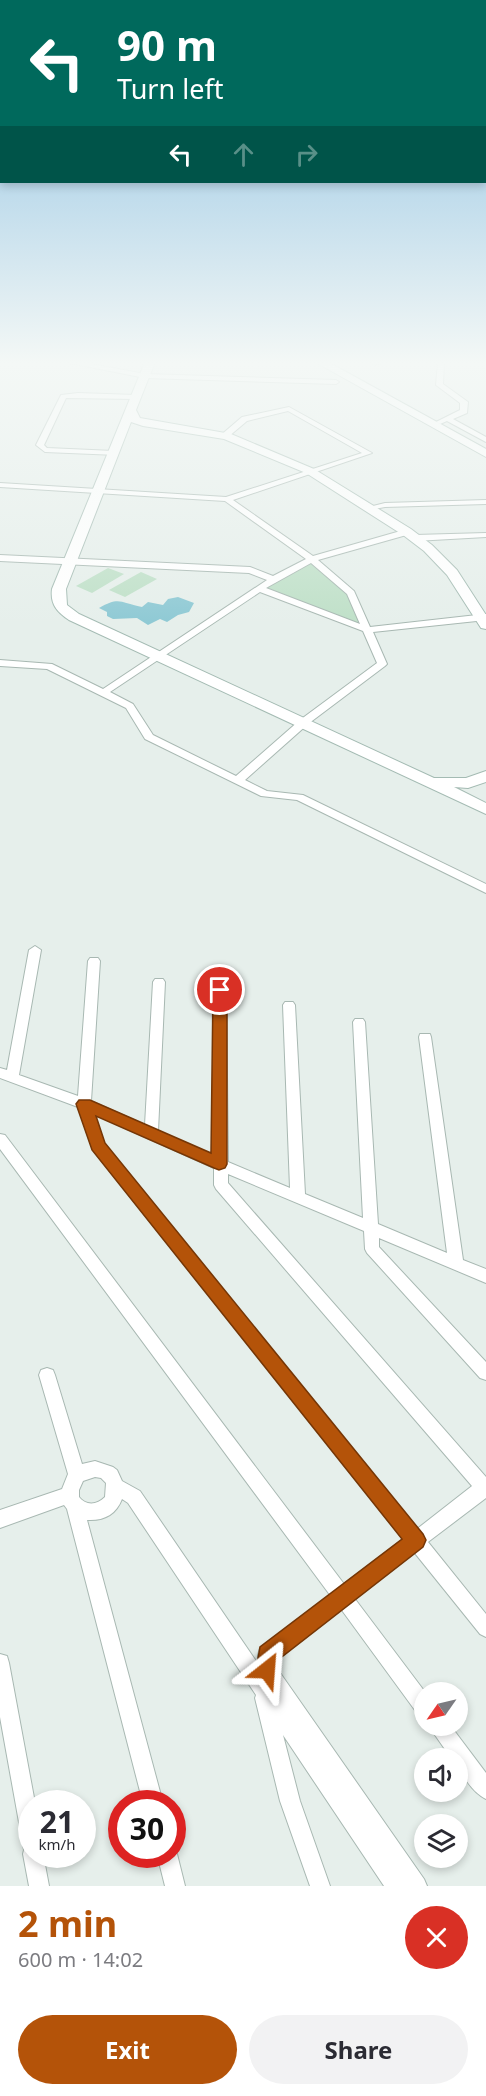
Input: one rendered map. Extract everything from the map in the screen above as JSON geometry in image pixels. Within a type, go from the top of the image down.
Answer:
[{"type":"street","points":[[45,450],[114,453]]},
{"type":"street","points":[[115,450],[59,589],[57,598],[61,607],[74,617],[481,805]]},
{"type":"street","points":[[260,450],[310,471],[411,535],[452,573],[485,620]]},
{"type":"street","points":[[0,485],[227,499],[368,453],[363,450]]},
{"type":"street","points":[[227,499],[312,559],[351,593],[382,664],[304,722],[238,780]]},
{"type":"street","points":[[369,508],[385,505],[486,502]]},
{"type":"street","points":[[103,693],[274,579],[312,559],[411,535],[486,535]]},
{"type":"street","points":[[0,558],[250,570],[274,579]]},
{"type":"street","points":[[260,589],[368,630],[485,620]]},
{"type":"street","points":[[0,663],[49,666],[130,706],[149,737],[266,794],[299,797],[486,889]]},
{"type":"street","points":[[425,779],[446,783],[480,779]]},
{"type":"street","points":[[480,779],[463,789],[481,805]]},
{"type":"street","points":[[35,950],[6,1075],[84,1104],[219,1164],[486,1276]]},
{"type":"street","points":[[94,961],[84,1104],[98,1146],[486,1629]]},
{"type":"street","points":[[151,1133],[159,982]]},
{"type":"street","points":[[220,990],[220,1185],[485,1488],[267,1655],[267,1670],[417,1886]]},
{"type":"street","points":[[289,1005],[298,1197]]},
{"type":"street","points":[[359,1022],[372,1249],[486,1372]]},
{"type":"street","points":[[425,1037],[456,1263]]},
{"type":"street","points":[[0,1139],[414,1693]]},
{"type":"street","points":[[47,1375],[77,1475]]},
{"type":"street","points":[[72,1501],[87,1513],[102,1510],[112,1501],[116,1487],[114,1480],[104,1470],[90,1468],[77,1475],[72,1481],[72,1501],[150,1790]]},
{"type":"street","points":[[116,1487],[134,1497],[396,1886]]},
{"type":"street","points":[[0,1519],[72,1501]]},
{"type":"street","points":[[0,1663],[22,1790]]},
{"type":"street","points":[[262,1688],[290,1801],[320,1886]]},
{"type":"street","points":[[446,1736],[486,1789]]},
{"type":"street","points":[[36,1868],[39,1886]]},
{"type":"street","points":[[170,1868],[175,1886]]},
{"type":"green space","points":[[312,559],[351,593],[368,630],[260,589]]},
{"type":"green space","points":[[108,568],[124,574],[92,593],[76,586]]},
{"type":"green space","points":[[141,572],[157,579],[125,597],[109,590]]},
{"type":"water","points":[[178,597],[194,603],[189,612],[178,615],[167,622],[160,619],[148,625],[137,618],[113,619],[99,608],[116,601],[142,607],[148,602],[163,605],[168,599]]},
{"type":"route","points":[[220,990],[219,1164],[84,1104],[98,1146],[416,1540],[267,1655],[267,1670]]}]
